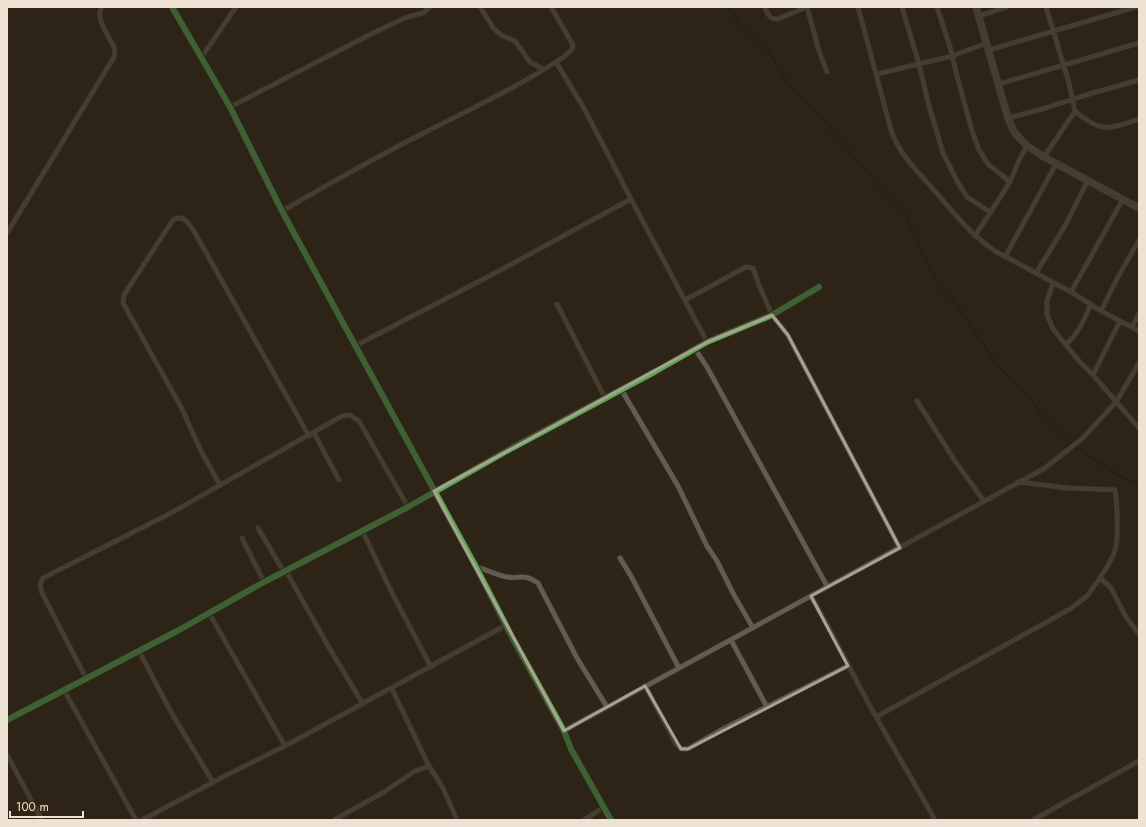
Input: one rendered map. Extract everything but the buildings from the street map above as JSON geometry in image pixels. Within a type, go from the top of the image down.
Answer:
[{"type":"main road","points":[[976,7],[1008,118],[1014,132],[1027,146],[1044,157],[1139,208]]},
{"type":"street","points":[[7,233],[114,57],[114,47],[99,17],[99,10],[102,7]]},
{"type":"street","points":[[172,7],[230,107],[282,211],[355,346],[375,379],[611,820]]},
{"type":"street","points":[[201,58],[236,7]]},
{"type":"street","points":[[230,107],[371,34],[407,17],[419,14],[430,7]]},
{"type":"street","points":[[480,7],[498,33],[515,41],[530,62],[543,69]]},
{"type":"street","points":[[282,211],[350,171],[490,100],[556,62],[570,52],[573,45],[551,7]]},
{"type":"street","points":[[765,7],[770,17],[774,19],[778,19],[807,7],[819,51],[827,72]]},
{"type":"street","points":[[858,7],[891,130],[900,151],[963,225],[975,236],[1005,257],[1071,292],[1139,331]]},
{"type":"street","points":[[902,7],[941,146],[957,181],[967,198],[990,212]]},
{"type":"street","points":[[938,7],[972,131],[979,150],[988,164],[1010,182]]},
{"type":"street","points":[[979,16],[1007,7]]},
{"type":"street","points":[[1046,7],[1075,111],[1100,127],[1111,127],[1139,119]]},
{"type":"street","points":[[877,74],[1052,31],[1136,7]]},
{"type":"street","points":[[999,84],[1139,43]]},
{"type":"street","points":[[556,62],[585,110],[707,342]]},
{"type":"street","points":[[1008,118],[1139,80]]},
{"type":"street","points":[[1044,157],[1075,111]]},
{"type":"street","points":[[975,236],[1010,182],[1019,160],[1027,146]]},
{"type":"street","points":[[1005,257],[1056,164]]},
{"type":"street","points":[[1036,273],[1066,224],[1088,180]]},
{"type":"street","points":[[355,346],[517,262],[631,199]]},
{"type":"street","points":[[1071,292],[1122,199]]},
{"type":"street","points":[[220,485],[201,451],[181,407],[123,303],[126,290],[173,220],[176,218],[186,221],[195,233],[309,436]]},
{"type":"street","points":[[1101,310],[1139,240]]},
{"type":"street","points":[[685,300],[746,267],[753,268],[772,315],[791,341],[900,548]]},
{"type":"street","points":[[1053,283],[1047,300],[1047,315],[1052,329],[1139,428]]},
{"type":"street","points":[[7,720],[209,613],[264,582],[408,507],[434,491],[707,342],[772,315],[819,287]]},
{"type":"street","points":[[558,304],[605,398]]},
{"type":"street","points":[[1066,344],[1079,329],[1091,304]]},
{"type":"street","points":[[1132,327],[1139,314]]},
{"type":"street","points":[[1093,375],[1120,321]]},
{"type":"street","points":[[695,349],[707,367],[827,586]]},
{"type":"street","points":[[564,731],[1045,468],[1083,438],[1116,402],[1139,363]]},
{"type":"street","points":[[621,389],[678,486],[707,546],[717,561],[753,628]]},
{"type":"street","points":[[917,401],[955,461],[984,501]]},
{"type":"street","points":[[86,678],[42,593],[40,585],[43,578],[149,524],[309,436],[342,416],[353,416],[360,420],[408,507]]},
{"type":"street","points":[[314,432],[339,480]]},
{"type":"street","points":[[876,717],[1070,609],[1087,596],[1110,564],[1116,548],[1117,505],[1115,490],[1068,488],[1017,482]]},
{"type":"street","points":[[258,528],[363,704]]},
{"type":"street","points":[[362,530],[390,589],[431,667]]},
{"type":"street","points":[[242,538],[264,582]]},
{"type":"street","points":[[620,558],[679,668]]},
{"type":"street","points":[[476,567],[507,577],[522,576],[532,579],[538,583],[577,658],[607,707]]},
{"type":"street","points":[[1100,578],[1111,588],[1126,617],[1139,634]]},
{"type":"street","points":[[811,596],[876,717],[935,820]]},
{"type":"street","points":[[209,613],[285,746]]},
{"type":"street","points":[[142,820],[392,689],[506,625]]},
{"type":"street","points":[[731,640],[767,707]]},
{"type":"street","points":[[139,650],[171,712],[213,782]]},
{"type":"street","points":[[645,686],[676,744],[681,749],[688,749],[723,729],[848,666]]},
{"type":"street","points":[[392,689],[429,766],[443,788],[457,820]]},
{"type":"street","points":[[64,690],[136,820]]},
{"type":"street","points":[[7,755],[42,820]]},
{"type":"street","points":[[1033,820],[1139,761]]},
{"type":"street","points":[[334,820],[384,792],[415,771],[429,766]]},
{"type":"street","points":[[584,820],[604,807]]},
{"type":"highlighted area","points":[[772,315],[788,335],[900,548],[811,596],[848,666],[688,749],[681,749],[645,686],[564,731],[434,491],[707,342]]},
{"type":"waterway","points":[[727,7],[739,23],[769,51],[787,82],[823,118],[851,154],[904,213],[937,283],[953,299],[998,366],[1033,402],[1044,418],[1072,445]]},
{"type":"waterway","points":[[1075,447],[1123,478],[1139,483]]},
{"type":"cycle path","points":[[172,7],[230,107],[282,211],[476,567],[513,639],[564,731],[571,749],[611,820]]},
{"type":"cycle path","points":[[7,720],[179,630],[264,582],[408,507],[512,448],[707,342],[772,315],[819,287]]}]
